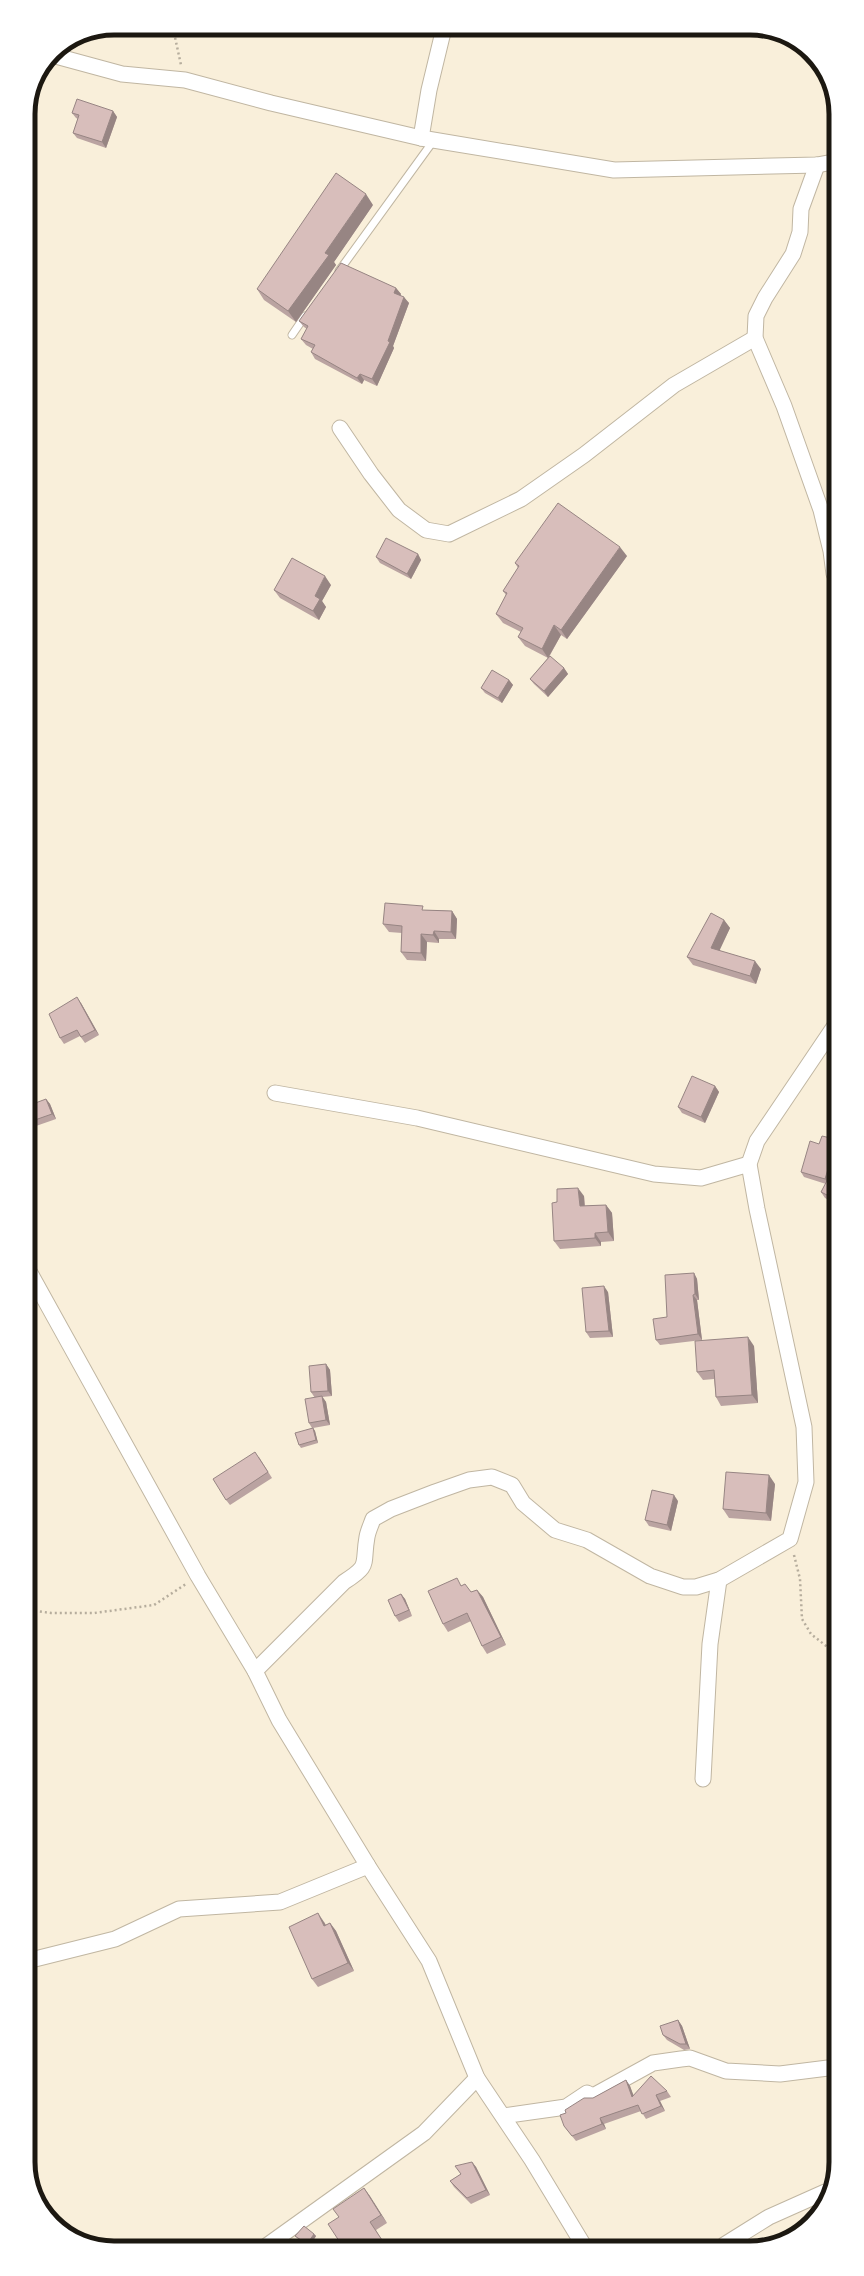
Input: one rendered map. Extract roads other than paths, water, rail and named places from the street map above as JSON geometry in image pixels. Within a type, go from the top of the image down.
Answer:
[{"type":"street","points":[[428,139],[443,35]]},
{"type":"street","points":[[60,57],[122,74],[184,80],[271,103],[428,139],[614,170],[829,162]]},
{"type":"street","points":[[817,164],[801,209],[800,232],[793,254],[765,298],[756,316],[755,338],[784,406],[821,510],[829,543]]},
{"type":"street","points":[[340,428],[371,474],[399,510],[426,530],[449,534],[521,499],[584,455],[674,384],[755,338]]},
{"type":"street","points":[[255,1671],[344,1582],[358,1573],[366,1560],[367,1538],[373,1519],[406,1503],[469,1480],[492,1477],[512,1485],[523,1504],[555,1530],[587,1540],[650,1576],[682,1587],[696,1587],[719,1580],[790,1539],[806,1482],[804,1427],[757,1209],[749,1164],[758,1141],[829,1034]]},
{"type":"street","points":[[276,1093],[417,1118],[654,1174],[701,1178],[749,1164]]},
{"type":"street","points":[[35,1282],[198,1576],[255,1671],[279,1720],[368,1866],[429,1961],[477,2078],[503,2116],[581,2241]]},
{"type":"street","points":[[703,1779],[710,1644],[719,1580]]},
{"type":"street","points":[[35,1959],[115,1939],[179,1909],[280,1902],[368,1866]]},
{"type":"street","points":[[503,2116],[566,2107],[587,2093],[593,2096],[653,2062],[690,2058],[726,2071],[780,2074],[829,2068]]},
{"type":"street","points":[[273,2241],[424,2133],[477,2078]]},
{"type":"street","points":[[731,2241],[769,2218],[822,2194]]},
{"type":"lane","points":[[333,278],[428,139]]},
{"type":"lane","points":[[292,335],[310,310]]}]
